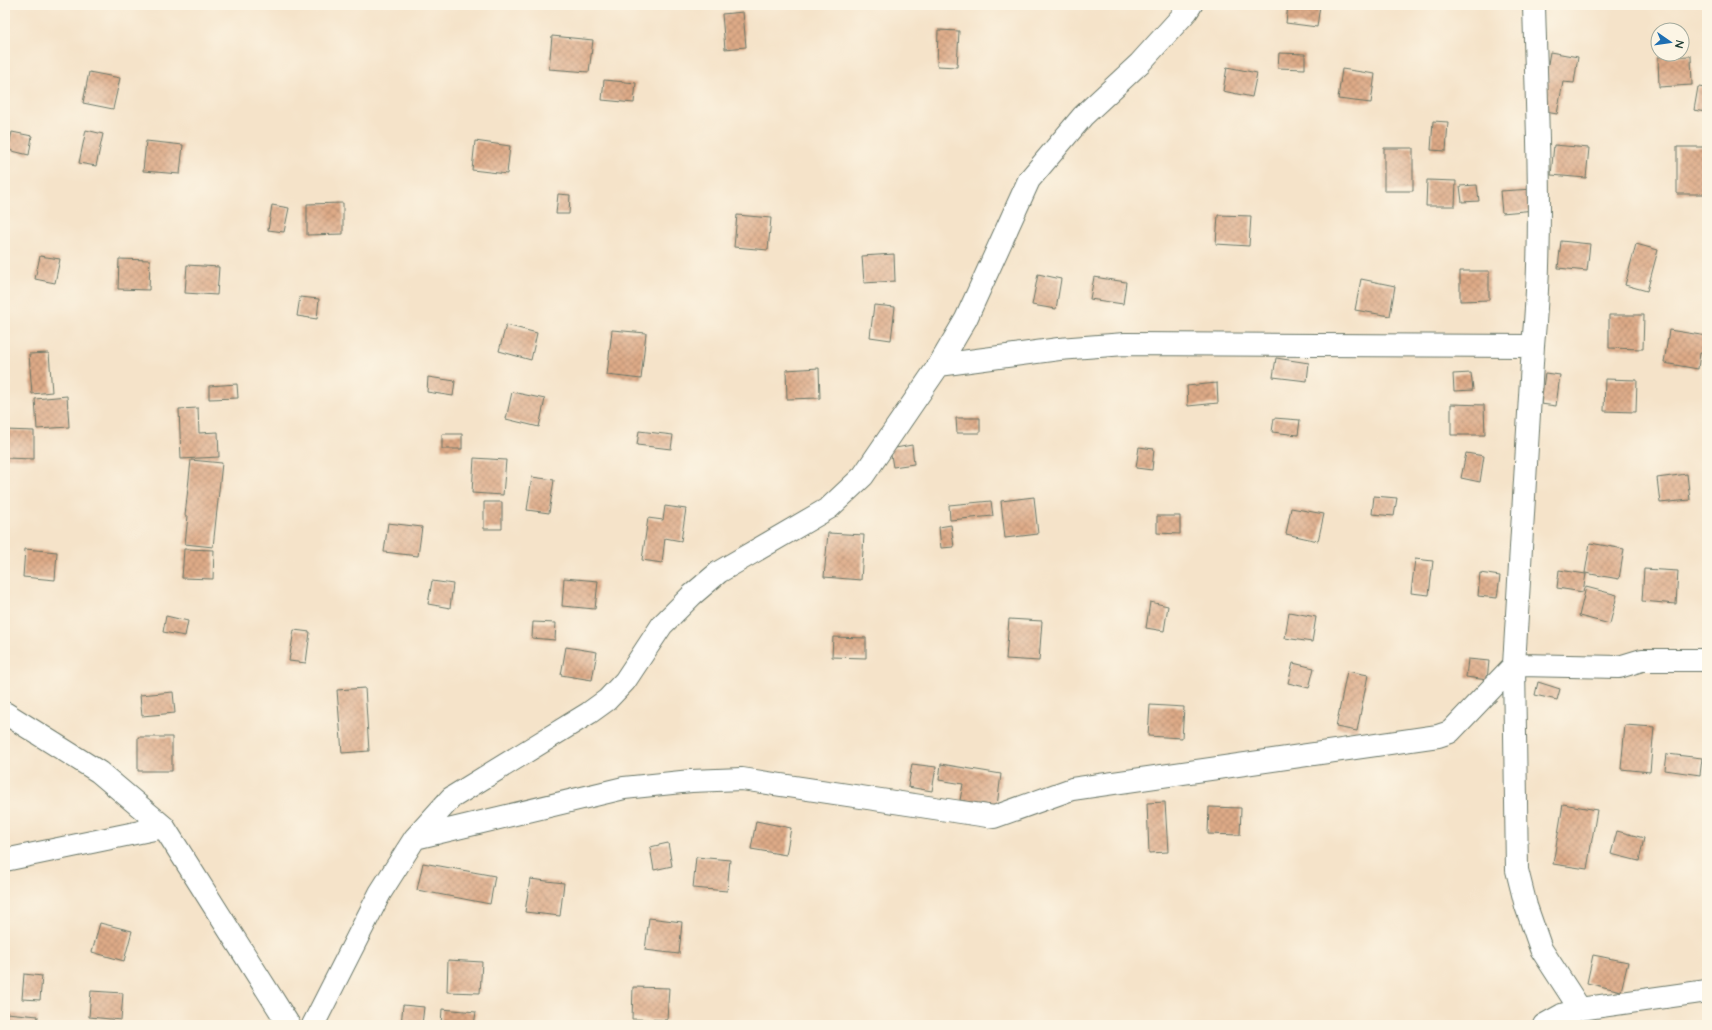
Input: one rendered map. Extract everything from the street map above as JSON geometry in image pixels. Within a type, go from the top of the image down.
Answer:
[{"type":"street","points":[[313,1025],[380,893],[415,838],[451,798],[608,700],[625,681],[662,625],[692,595],[719,572],[829,508],[863,476],[939,365],[966,319],[1029,180],[1083,116],[1140,63],[1191,5]]},
{"type":"street","points":[[1534,5],[1540,210],[1538,297],[1533,346],[1514,665],[1517,870],[1526,906],[1541,949],[1580,1009]]},
{"type":"street","points":[[939,365],[1059,349],[1125,344],[1533,346]]},
{"type":"street","points":[[415,838],[624,788],[691,781],[742,779],[994,817],[1072,789],[1438,736],[1450,732],[1514,665],[1619,667],[1642,660],[1707,660]]},
{"type":"street","points":[[5,713],[99,772],[164,827],[289,1025]]},
{"type":"street","points":[[5,860],[164,827]]},
{"type":"street","points":[[1544,1025],[1562,1015],[1580,1009],[1707,991]]},
{"type":"building","points":[[1288,5],[1320,5],[1317,27],[1286,23]]},
{"type":"building","points":[[743,12],[746,47],[725,49],[722,14]]},
{"type":"building","points":[[938,30],[959,31],[957,67],[937,66]]},
{"type":"building","points":[[552,36],[593,40],[589,72],[549,69]]},
{"type":"building","points":[[1550,52],[1578,57],[1574,83],[1563,82],[1557,114],[1540,111]]},
{"type":"building","points":[[1279,53],[1305,54],[1305,69],[1278,68]]},
{"type":"building","points":[[1690,56],[1692,85],[1659,87],[1658,62],[1690,62]]},
{"type":"building","points":[[1227,67],[1257,73],[1252,97],[1223,91]]},
{"type":"building","points":[[1342,69],[1375,74],[1371,103],[1338,99]]},
{"type":"building","points":[[89,72],[120,78],[113,109],[83,103]]},
{"type":"building","points":[[604,80],[636,83],[634,103],[602,100]]},
{"type":"building","points":[[1698,87],[1707,88],[1707,112],[1694,110]]},
{"type":"building","points":[[1433,121],[1448,122],[1446,151],[1431,150]]},
{"type":"building","points":[[86,130],[103,134],[96,166],[79,163]]},
{"type":"building","points":[[12,132],[32,136],[29,155],[8,150]]},
{"type":"building","points":[[146,141],[183,145],[180,174],[143,171]]},
{"type":"building","points":[[475,141],[510,146],[507,174],[472,170]]},
{"type":"building","points":[[1554,145],[1589,148],[1586,178],[1551,175]]},
{"type":"building","points":[[1677,147],[1707,147],[1707,194],[1677,194]]},
{"type":"building","points":[[1384,148],[1413,148],[1413,191],[1384,191]]},
{"type":"building","points":[[1427,180],[1456,181],[1455,206],[1426,206]]},
{"type":"building","points":[[1477,185],[1479,201],[1462,202],[1460,186]]},
{"type":"building","points":[[1534,189],[1535,210],[1502,213],[1500,191]]},
{"type":"building","points":[[558,194],[570,195],[569,214],[556,214]]},
{"type":"building","points":[[343,203],[343,234],[307,235],[307,204]]},
{"type":"building","points":[[272,205],[289,208],[284,232],[268,230]]},
{"type":"building","points":[[737,215],[771,218],[768,250],[734,247]]},
{"type":"building","points":[[1218,215],[1251,216],[1249,246],[1216,244]]},
{"type":"building","points":[[1561,241],[1590,244],[1587,271],[1558,268]]},
{"type":"building","points":[[1636,244],[1658,250],[1647,291],[1625,285]]},
{"type":"building","points":[[894,254],[895,281],[864,283],[862,256]]},
{"type":"building","points":[[40,256],[60,259],[55,283],[35,279]]},
{"type":"building","points":[[119,259],[150,260],[149,290],[118,289]]},
{"type":"building","points":[[187,265],[219,267],[217,295],[185,293]]},
{"type":"building","points":[[1460,271],[1489,271],[1489,300],[1460,301]]},
{"type":"building","points":[[1038,274],[1061,279],[1056,309],[1032,305]]},
{"type":"building","points":[[1094,277],[1126,282],[1123,304],[1090,299]]},
{"type":"building","points":[[1361,279],[1395,286],[1390,316],[1355,310]]},
{"type":"building","points":[[300,297],[319,299],[317,319],[297,316]]},
{"type":"building","points":[[874,305],[895,307],[891,340],[870,337]]},
{"type":"building","points":[[1609,315],[1644,315],[1643,349],[1609,348]]},
{"type":"building","points":[[506,325],[537,333],[531,360],[499,351]]},
{"type":"building","points":[[612,330],[646,333],[641,379],[607,375]]},
{"type":"building","points":[[1669,330],[1707,336],[1707,354],[1700,353],[1698,369],[1664,363]]},
{"type":"building","points":[[49,353],[52,392],[32,394],[29,354]]},
{"type":"building","points":[[1276,358],[1309,363],[1307,381],[1273,377]]},
{"type":"building","points":[[819,368],[820,398],[787,399],[786,370]]},
{"type":"building","points":[[1471,373],[1473,390],[1454,391],[1453,374]]},
{"type":"building","points":[[1545,373],[1560,375],[1556,406],[1541,404]]},
{"type":"building","points":[[428,377],[455,381],[453,396],[427,392]]},
{"type":"building","points":[[1605,379],[1637,380],[1636,412],[1604,411]]},
{"type":"building","points":[[1217,383],[1218,403],[1188,406],[1187,386]]},
{"type":"building","points":[[237,384],[238,398],[209,399],[209,386]]},
{"type":"building","points":[[512,392],[545,399],[539,427],[506,419]]},
{"type":"building","points":[[67,396],[69,427],[37,429],[35,399]]},
{"type":"building","points":[[1451,404],[1484,405],[1485,435],[1451,435]]},
{"type":"building","points":[[198,408],[199,433],[218,432],[219,457],[181,459],[179,409]]},
{"type":"building","points":[[956,418],[980,418],[980,433],[957,433]]},
{"type":"building","points":[[1274,418],[1300,420],[1298,435],[1272,432]]},
{"type":"building","points":[[5,430],[34,431],[34,459],[5,458]]},
{"type":"building","points":[[639,431],[673,435],[671,449],[637,445]]},
{"type":"building","points":[[442,434],[462,434],[462,449],[442,449]]},
{"type":"building","points":[[912,445],[914,464],[893,467],[890,449]]},
{"type":"building","points":[[1139,447],[1154,449],[1152,470],[1136,468]]},
{"type":"building","points":[[1466,453],[1484,456],[1480,482],[1461,478]]},
{"type":"building","points":[[474,458],[506,460],[503,495],[472,493]]},
{"type":"building","points":[[191,460],[222,463],[213,547],[185,544],[188,516],[185,516]]},
{"type":"building","points":[[1687,474],[1690,500],[1660,503],[1657,478]]},
{"type":"building","points":[[532,477],[554,480],[549,513],[527,510]]},
{"type":"building","points":[[1374,496],[1397,498],[1394,516],[1372,514]]},
{"type":"building","points":[[1034,497],[1038,534],[1005,538],[1001,501]]},
{"type":"building","points":[[991,501],[993,516],[950,520],[949,505]]},
{"type":"building","points":[[484,502],[502,502],[502,529],[484,529]]},
{"type":"building","points":[[665,506],[686,509],[681,541],[665,538],[662,563],[642,560],[648,518],[663,520]]},
{"type":"building","points":[[1291,508],[1324,514],[1318,541],[1286,534]]},
{"type":"building","points":[[1157,516],[1180,516],[1180,534],[1157,533]]},
{"type":"building","points":[[388,523],[422,527],[418,556],[384,552]]},
{"type":"building","points":[[951,525],[954,547],[941,548],[939,527]]},
{"type":"building","points":[[828,533],[864,535],[861,580],[824,577]]},
{"type":"building","points":[[1590,543],[1624,549],[1619,579],[1585,573]]},
{"type":"building","points":[[25,549],[57,552],[55,580],[23,577]]},
{"type":"building","points":[[184,549],[214,550],[213,579],[182,578]]},
{"type":"building","points":[[1415,559],[1433,561],[1429,595],[1411,593]]},
{"type":"building","points":[[1644,569],[1678,571],[1676,604],[1642,601]]},
{"type":"building","points":[[1559,570],[1586,574],[1583,592],[1557,588]]},
{"type":"building","points":[[1480,573],[1500,576],[1497,598],[1478,596]]},
{"type":"building","points":[[564,578],[598,581],[595,609],[562,606]]},
{"type":"building","points":[[432,581],[453,584],[450,608],[428,604]]},
{"type":"building","points":[[1586,587],[1617,595],[1610,624],[1579,616]]},
{"type":"building","points":[[1150,602],[1168,606],[1164,631],[1146,628]]},
{"type":"building","points":[[1289,612],[1316,617],[1312,642],[1285,638]]},
{"type":"building","points":[[166,616],[188,621],[185,636],[163,632]]},
{"type":"building","points":[[1009,619],[1042,621],[1039,661],[1006,659]]},
{"type":"building","points":[[533,622],[556,623],[555,640],[532,638]]},
{"type":"building","points":[[294,630],[310,632],[306,663],[289,661]]},
{"type":"building","points":[[833,637],[866,638],[866,658],[832,657]]},
{"type":"building","points":[[566,647],[597,652],[592,680],[561,675]]},
{"type":"building","points":[[1468,659],[1489,661],[1487,680],[1466,677]]},
{"type":"building","points":[[1293,663],[1314,668],[1309,688],[1288,683]]},
{"type":"building","points":[[1347,671],[1368,675],[1357,731],[1336,727]]},
{"type":"building","points":[[1538,682],[1560,689],[1557,700],[1535,695]]},
{"type":"building","points":[[365,688],[369,751],[342,753],[337,690]]},
{"type":"building","points":[[173,692],[175,713],[142,716],[140,695]]},
{"type":"building","points":[[1150,705],[1184,707],[1182,738],[1148,736]]},
{"type":"building","points":[[1625,725],[1654,727],[1650,772],[1621,769]]},
{"type":"building","points":[[138,737],[172,737],[172,771],[138,771]]},
{"type":"building","points":[[1667,754],[1702,758],[1700,775],[1665,770]]},
{"type":"building","points":[[912,764],[936,767],[932,791],[908,787]]},
{"type":"building","points":[[941,764],[1001,774],[997,806],[960,800],[963,784],[939,780]]},
{"type":"building","points":[[1165,802],[1168,852],[1149,853],[1147,803]]},
{"type":"building","points":[[1563,804],[1597,810],[1587,869],[1553,864]]},
{"type":"building","points":[[1209,807],[1241,808],[1240,835],[1208,834]]},
{"type":"building","points":[[756,821],[791,828],[786,855],[751,849]]},
{"type":"building","points":[[1617,831],[1644,838],[1639,861],[1611,854]]},
{"type":"building","points":[[668,843],[672,866],[654,870],[650,847]]},
{"type":"building","points":[[696,857],[730,860],[727,891],[693,888]]},
{"type":"building","points":[[423,863],[495,876],[490,904],[417,890]]},
{"type":"building","points":[[530,879],[564,883],[560,916],[525,912]]},
{"type":"building","points":[[649,918],[682,922],[679,954],[645,950]]},
{"type":"building","points":[[100,923],[132,931],[124,961],[92,952]]},
{"type":"building","points":[[1593,955],[1628,962],[1621,991],[1587,983]]},
{"type":"building","points":[[448,960],[482,962],[480,993],[447,992]]},
{"type":"building","points":[[24,974],[42,976],[40,1000],[22,999]]},
{"type":"building","points":[[633,987],[669,988],[667,1020],[632,1019]]},
{"type":"building","points":[[91,991],[123,993],[121,1020],[89,1017]]},
{"type":"building","points":[[403,1005],[424,1007],[422,1025],[401,1025]]},
{"type":"building","points":[[442,1009],[476,1012],[474,1025],[441,1025]]},
{"type":"building","points":[[6,1013],[38,1016],[37,1025],[5,1025]]}]
